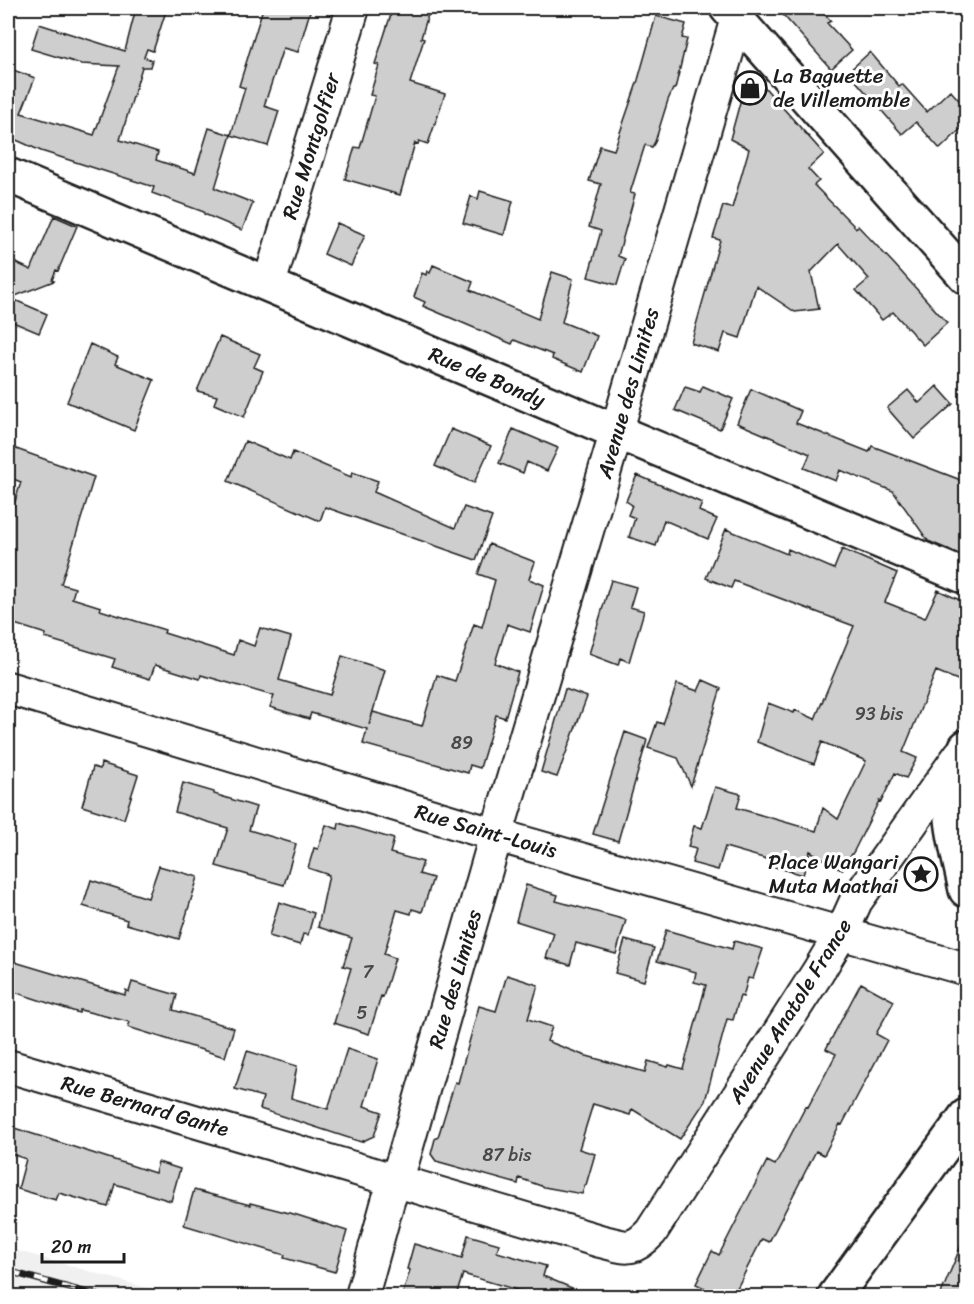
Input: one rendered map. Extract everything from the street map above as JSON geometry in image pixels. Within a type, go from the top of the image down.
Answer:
[{"type":"street","name":"Rue Montgolfier","points":[[269,284],[353,8]]},
{"type":"street","points":[[735,11],[966,277]]},
{"type":"street","name":"Avenue des Limites","points":[[513,778],[617,432],[735,11]]},
{"type":"street","name":"Rue de Bondy","points":[[8,175],[966,578]]},
{"type":"street","name":"Rue Saint-Louis","points":[[8,688],[496,835],[966,969]]},
{"type":"street","name":"Avenue Anatole France","points":[[966,746],[955,774],[951,798],[954,832],[966,890]]},
{"type":"street","name":"Avenue Anatole France","points":[[634,1247],[651,1232],[818,972],[842,932],[861,892],[966,746]]},
{"type":"street","name":"Rue des Limites","points":[[396,1180],[513,778]]},
{"type":"street","name":"Rue Bernard Gante","points":[[8,1066],[600,1241],[634,1247]]},
{"type":"street","points":[[836,1296],[966,1116]]},
{"type":"street","points":[[362,1296],[396,1180]]},
{"type":"shaded area","points":[[8,1248],[175,1296],[8,1296]]},
{"type":"building","points":[[136,8],[166,11],[153,51],[147,49],[144,57],[152,60],[150,67],[142,67],[120,140],[158,152],[156,160],[195,173],[209,128],[231,135],[215,188],[253,203],[242,230],[204,214],[204,212],[152,193],[154,187],[41,151],[12,138],[10,145],[8,144],[8,68],[35,78],[21,113],[94,135],[119,66],[81,64],[31,49],[39,24],[125,51]]},
{"type":"building","points":[[263,8],[311,8],[298,52],[283,48],[264,106],[279,111],[268,146],[231,135],[245,88],[239,86]]},
{"type":"building","points":[[393,8],[430,8],[421,38],[424,39],[410,83],[445,94],[428,144],[419,141],[418,144],[415,143],[400,195],[345,179],[355,147],[360,148],[375,96],[370,95],[379,65],[375,64]]},
{"type":"building","points":[[777,8],[819,8],[831,21],[827,23],[852,50],[831,69]]},
{"type":"building","points":[[656,16],[686,24],[682,38],[687,39],[675,89],[668,100],[655,142],[652,147],[645,145],[630,193],[635,194],[618,256],[625,259],[617,285],[588,277],[601,231],[589,227],[601,184],[589,181],[600,146],[614,150],[638,80]]},
{"type":"building","points":[[870,52],[899,86],[902,84],[927,112],[950,90],[966,108],[966,124],[940,149],[916,122],[902,134],[848,72]]},
{"type":"building","points":[[759,81],[824,154],[808,169],[819,181],[814,185],[856,228],[858,226],[947,323],[923,345],[893,312],[882,320],[856,290],[869,279],[838,244],[811,272],[819,309],[795,312],[756,286],[740,338],[725,333],[719,352],[691,343],[720,240],[713,238],[723,206],[732,208],[749,149],[730,139],[745,84]]},
{"type":"building","points":[[480,191],[513,201],[504,235],[463,223],[471,196],[478,199]]},
{"type":"building","points":[[54,216],[77,226],[58,271],[56,270],[52,280],[54,281],[10,298],[47,314],[39,333],[8,320],[8,259],[31,270]]},
{"type":"building","points":[[337,223],[365,235],[351,266],[324,254]]},
{"type":"building","points":[[433,265],[473,282],[470,290],[538,319],[552,272],[573,279],[562,322],[597,336],[583,372],[552,359],[553,355],[514,340],[512,344],[423,306],[425,302],[414,297],[422,273],[426,275],[427,271],[430,273]]},
{"type":"building","points":[[220,337],[260,354],[254,367],[263,371],[244,417],[214,404],[217,396],[197,391]]},
{"type":"building","points":[[90,344],[118,357],[115,364],[154,380],[134,430],[67,402]]},
{"type":"building","points":[[703,386],[733,399],[720,429],[675,410],[685,387],[700,392]]},
{"type":"building","points":[[937,386],[953,404],[914,439],[887,408],[908,390],[919,403]]},
{"type":"building","points":[[751,389],[801,411],[796,423],[869,452],[872,446],[958,479],[966,488],[966,557],[928,541],[893,491],[840,470],[836,481],[804,468],[810,454],[737,423]]},
{"type":"building","points":[[451,429],[491,446],[474,483],[435,466]]},
{"type":"building","points":[[513,429],[558,448],[547,471],[527,462],[523,473],[499,463]]},
{"type":"building","points":[[245,441],[290,460],[293,452],[351,477],[352,472],[378,481],[374,492],[455,528],[464,507],[492,517],[476,560],[325,507],[320,521],[228,481]]},
{"type":"building","points":[[8,446],[94,477],[61,584],[75,588],[72,598],[101,607],[100,610],[165,630],[164,633],[234,655],[238,640],[254,646],[260,628],[291,637],[279,680],[330,695],[342,656],[385,670],[369,725],[373,712],[422,726],[437,675],[455,681],[474,624],[482,627],[495,580],[478,574],[489,544],[535,562],[529,579],[544,585],[530,632],[507,624],[495,663],[518,672],[505,718],[496,715],[480,768],[470,765],[468,773],[363,744],[367,729],[311,713],[309,719],[270,707],[274,696],[201,675],[200,679],[155,665],[150,679],[112,667],[115,659],[45,638],[46,634],[8,622],[8,524],[21,482],[8,477]]},
{"type":"building","points":[[637,475],[702,503],[699,511],[717,519],[708,539],[664,520],[656,546],[629,537],[635,518],[628,515],[632,505],[626,501]]},
{"type":"building","points":[[726,529],[787,554],[788,549],[834,569],[842,549],[897,573],[885,602],[925,618],[938,590],[966,603],[966,665],[960,681],[936,671],[903,752],[917,758],[906,778],[895,773],[842,870],[810,851],[803,875],[775,867],[777,862],[725,847],[718,870],[692,863],[696,849],[688,847],[694,826],[702,828],[715,787],[741,794],[737,808],[816,831],[823,808],[838,819],[866,761],[822,742],[814,764],[757,742],[768,703],[794,713],[795,710],[815,719],[854,626],[734,581],[731,588],[706,578]]},
{"type":"building","points":[[611,580],[636,587],[630,607],[644,611],[629,662],[620,658],[618,665],[589,654]]},
{"type":"building","points":[[703,680],[721,688],[691,786],[678,758],[648,748],[657,722],[663,724],[677,684],[698,691]]},
{"type":"building","points":[[565,689],[587,697],[557,777],[541,772]]},
{"type":"building","points":[[625,732],[647,740],[618,841],[593,834]]},
{"type":"building","points":[[101,763],[138,775],[124,819],[82,806],[93,767],[100,769]]},
{"type":"building","points":[[183,783],[256,807],[249,830],[296,844],[284,885],[216,866],[228,828],[175,812]]},
{"type":"building","points":[[339,823],[394,839],[390,853],[423,862],[419,874],[433,878],[422,912],[412,909],[411,914],[397,910],[384,954],[395,958],[369,1034],[334,1023],[351,968],[343,966],[352,938],[318,927],[329,875],[308,868],[314,848],[318,849],[326,825],[338,829]]},
{"type":"building","points":[[159,866],[198,877],[179,939],[126,924],[127,920],[83,906],[91,880],[148,898]]},
{"type":"building","points":[[526,885],[558,895],[556,901],[626,920],[616,954],[576,943],[570,965],[546,958],[554,933],[516,921]]},
{"type":"building","points":[[279,902],[314,913],[308,935],[303,934],[300,945],[269,936]]},
{"type":"building","points":[[666,930],[732,949],[734,941],[763,949],[753,979],[748,978],[743,997],[740,996],[733,1020],[727,1019],[705,1101],[680,1139],[632,1109],[630,1115],[593,1104],[579,1149],[595,1154],[582,1194],[544,1187],[519,1178],[518,1184],[436,1161],[431,1154],[435,1139],[438,1137],[455,1082],[458,1083],[479,1006],[496,1011],[507,975],[538,985],[528,1019],[552,1027],[547,1041],[583,1055],[645,1072],[648,1061],[683,1069],[706,985],[694,982],[696,972],[657,961]]},
{"type":"building","points":[[625,940],[654,948],[644,981],[615,973]]},
{"type":"building","points":[[8,960],[125,995],[126,990],[129,992],[132,982],[177,995],[173,1010],[234,1028],[225,1057],[128,1027],[130,1022],[80,1010],[79,1013],[8,990]]},
{"type":"building","points":[[861,983],[894,1001],[876,1034],[887,1040],[842,1125],[840,1124],[824,1155],[816,1151],[769,1242],[762,1239],[733,1296],[721,1296],[696,1284],[712,1251],[719,1255],[767,1161],[775,1165],[806,1106],[808,1107],[836,1054],[826,1049]]},
{"type":"building","points":[[347,1049],[378,1059],[364,1106],[382,1112],[374,1136],[361,1142],[260,1109],[263,1097],[235,1089],[247,1051],[297,1066],[291,1098],[328,1109]]},
{"type":"building","points":[[8,1126],[155,1173],[158,1162],[180,1169],[171,1201],[115,1184],[108,1207],[59,1193],[56,1200],[18,1189],[26,1159],[8,1153]]},
{"type":"building","points":[[194,1190],[297,1215],[347,1231],[335,1272],[184,1225]]},
{"type":"building","points":[[966,1234],[966,1296],[940,1296]]},
{"type":"building","points":[[468,1235],[499,1244],[497,1252],[546,1266],[543,1276],[591,1296],[537,1296],[463,1274],[456,1296],[402,1296],[410,1270],[407,1269],[414,1244],[462,1258]]},
{"type":"railway","points":[[8,1271],[99,1296]]},
{"type":"railway","points":[[8,1295],[14,1296]]},
{"type":"place","name":"La Baguette de Villemomble","points":[[750,88]]},
{"type":"place","name":"Place Wangari Muta Maathai","points":[[921,874]]}]
